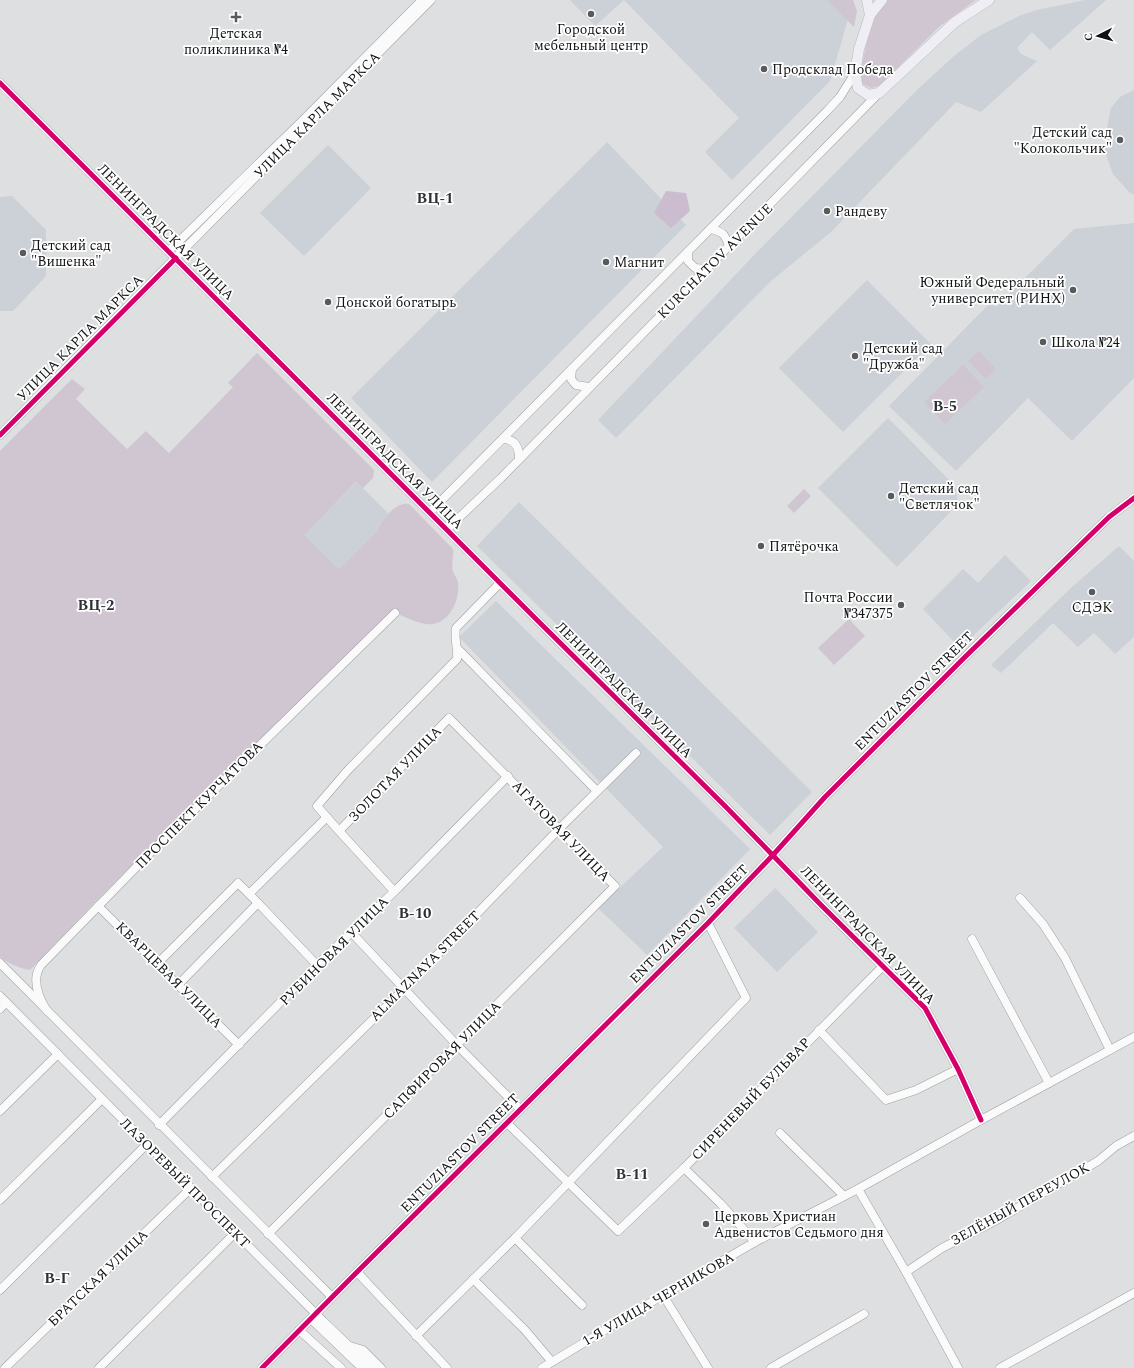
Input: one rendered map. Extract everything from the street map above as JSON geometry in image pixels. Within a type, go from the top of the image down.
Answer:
[{"type":"main road","points":[[867,0],[870,15]]},
{"type":"main road","name":"KURCHATOV AVENUE","points":[[855,72],[859,49],[870,15],[882,0]]},
{"type":"main road","name":"KURCHATOV AVENUE","points":[[879,93],[955,22],[988,0]]},
{"type":"main road","points":[[855,72],[858,88],[868,94],[879,93]]},
{"type":"street","name":"УЛИЦА КАРЛА МАРКСА","points":[[169,251],[303,120],[422,0]]},
{"type":"street","name":"УЛИЦА КАРЛА МАРКСА","points":[[0,435],[431,0]]},
{"type":"street","name":"KURCHATOV AVENUE","points":[[430,512],[840,97],[855,72]]},
{"type":"street","name":"ЛЕНИНГРАДСКАЯ УЛИЦА","points":[[0,83],[430,512],[448,528],[500,583],[775,855],[821,905],[925,1008],[958,1069],[981,1120]]},
{"type":"street","name":"KURCHATOV AVENUE","points":[[448,528],[501,478],[879,93]]},
{"type":"street","points":[[711,229],[721,231],[727,238],[729,246]]},
{"type":"street","points":[[688,252],[688,261],[695,268],[707,269]]},
{"type":"street","points":[[572,369],[571,379],[576,385],[589,387]]},
{"type":"street","points":[[503,439],[512,441],[516,444],[519,452],[519,458]]},
{"type":"street","name":"ENTUZIASTOV STREET","points":[[262,1368],[708,923],[775,855],[825,797],[1005,617],[1109,516],[1134,498]]},
{"type":"street","points":[[448,528],[775,855],[1114,517],[1134,504]]},
{"type":"street","points":[[500,583],[456,628],[455,642],[458,649],[597,791]]},
{"type":"street","name":"ПРОСПЕКТ КУРЧАТОВА","points":[[47,1011],[41,1001],[38,988],[36,976],[38,970],[98,906],[395,613]]},
{"type":"street","name":"ЗОЛОТАЯ УЛИЦА","points":[[458,649],[457,659],[348,770],[317,806],[339,831],[450,718],[508,776]]},
{"type":"street","name":"ALMAZNAYA STREET","points":[[212,1177],[404,988],[559,829],[636,753]]},
{"type":"street","name":"АГАТОВАЯ УЛИЦА","points":[[508,776],[616,886]]},
{"type":"street","name":"РУБИНОВАЯ УЛИЦА","points":[[159,1125],[317,965],[352,933],[508,776]]},
{"type":"street","points":[[249,894],[327,817]]},
{"type":"street","points":[[339,831],[394,891]]},
{"type":"street","points":[[157,964],[238,883],[258,902],[317,965]]},
{"type":"street","name":"САПФИРОВАЯ УЛИЦА","points":[[268,1234],[456,1044],[616,886]]},
{"type":"street","points":[[1020,898],[1043,924],[1065,958],[1110,1050]]},
{"type":"street","points":[[178,985],[258,902]]},
{"type":"street","name":"КВАРЦЕВАЯ УЛИЦА","points":[[98,906],[239,1045]]},
{"type":"street","name":"ENTUZIASTOV STREET","points":[[416,1336],[515,1238],[746,998],[708,923]]},
{"type":"street","points":[[352,933],[456,1044],[520,1109]]},
{"type":"street","points":[[972,938],[1049,1083]]},
{"type":"street","name":"ЛАЗОРЕВЫЙ ПРОСПЕКТ","points":[[0,964],[332,1297]]},
{"type":"street","name":"СИРЕНЕВЫЙ БУЛЬВАР","points":[[568,1182],[618,1231],[684,1168],[883,966]]},
{"type":"street","name":"ЛАЗОРЕВЫЙ ПРОСПЕКТ","points":[[0,996],[235,1233],[362,1368]]},
{"type":"street","points":[[0,1009],[6,1002]]},
{"type":"street","points":[[819,1030],[886,1100],[916,1090],[958,1069]]},
{"type":"street","name":"1-Я УЛИЦА ЧЕРНИКОВА","points":[[542,1368],[663,1295],[755,1242],[858,1189],[1134,1037]]},
{"type":"street","points":[[0,1111],[58,1054]]},
{"type":"street","points":[[0,1200],[102,1098]]},
{"type":"street","points":[[507,1123],[568,1182]]},
{"type":"street","points":[[780,1133],[844,1196]]},
{"type":"street","name":"ЗЕЛЁНЫЙ ПЕРЕУЛОК","points":[[906,1272],[942,1248],[993,1222],[1098,1161],[1134,1136]]},
{"type":"street","points":[[0,1290],[147,1144]]},
{"type":"street","points":[[684,1168],[720,1203],[755,1242]]},
{"type":"street","name":"БРАТСКАЯ УЛИЦА","points":[[5,1368],[191,1188]]},
{"type":"street","points":[[858,1189],[906,1272],[958,1368]]},
{"type":"street","points":[[99,1368],[235,1233]]},
{"type":"street","points":[[515,1238],[582,1305]]},
{"type":"street","points":[[357,1272],[447,1368]]},
{"type":"street","points":[[473,1279],[525,1330],[552,1362]]},
{"type":"street","points":[[1000,1368],[1134,1293]]},
{"type":"street","points":[[663,1295],[708,1368]]},
{"type":"street","points":[[771,1368],[864,1314]]},
{"type":"street","name":"ЛАЗОРЕВЫЙ ПРОСПЕКТ","points":[[313,1316],[348,1345],[372,1368]]},
{"type":"street","points":[[300,1330],[341,1368]]},
{"type":"street","points":[[348,1345],[363,1350],[381,1368]]},
{"type":"shaded area","points":[[570,0],[624,0],[595,26]]},
{"type":"shaded area","points":[[624,0],[833,0],[849,16],[830,81],[732,180],[705,152],[739,118]]},
{"type":"shaded area","points":[[827,0],[853,0],[857,11],[854,27]]},
{"type":"shaded area","points":[[887,0],[976,0],[940,26],[879,86],[871,88],[863,84],[863,60],[874,19],[879,9]]},
{"type":"shaded area","points":[[1085,0],[1106,0],[1050,50],[1032,32],[1017,48],[1021,54],[1037,61],[981,112],[956,102],[831,232],[771,281],[616,438],[598,420],[757,252],[918,89],[954,56],[981,35],[1019,16],[1037,10]]},
{"type":"shaded area","name":"Детский сад \"Колокольчик\"","points":[[1134,90],[1134,195],[1129,192],[1113,174],[1105,152],[1107,128],[1111,108],[1120,97]]},
{"type":"shaded area","points":[[607,142],[686,225],[432,482],[351,398]]},
{"type":"shaded area","points":[[328,145],[371,188],[304,256],[260,213]]},
{"type":"shaded area","points":[[666,191],[686,193],[690,211],[671,228],[654,213]]},
{"type":"shaded area","name":"Детский сад \"Вишенка\"","points":[[12,196],[46,230],[46,276],[13,311],[0,311],[0,197]]},
{"type":"shaded area","name":"Школа №24","points":[[1134,223],[1134,378],[1072,441],[1028,398],[956,471],[889,406],[991,302],[996,307],[1074,229]]},
{"type":"shaded area","name":"Детский сад \"Дружба\"","points":[[867,280],[931,344],[843,432],[779,368]]},
{"type":"shaded area","points":[[979,351],[996,369],[986,379],[968,361]]},
{"type":"shaded area","points":[[257,353],[374,470],[373,478],[363,488],[356,482],[304,535],[339,569],[379,529],[378,527],[391,511],[400,505],[409,504],[453,549],[452,569],[458,582],[456,602],[445,619],[433,624],[424,624],[395,613],[141,856],[30,970],[18,967],[0,957],[0,451],[72,379],[85,389],[76,399],[127,449],[146,431],[169,453],[233,387],[228,383]]},
{"type":"shaded area","points":[[963,365],[984,387],[945,424],[924,402]]},
{"type":"shaded area","name":"Детский сад \"Светлячок\"","points":[[888,418],[955,486],[958,504],[897,567],[818,488]]},
{"type":"shaded area","points":[[357,482],[389,514],[378,526],[379,529],[339,569],[303,535]]},
{"type":"shaded area","points":[[804,489],[811,496],[794,513],[787,506]]},
{"type":"shaded area","points":[[519,502],[812,792],[770,835],[477,546]]},
{"type":"shaded area","points":[[1119,546],[1134,561],[1134,637],[1115,654],[1094,633],[1078,647],[1053,623],[1001,673],[991,665],[1072,587]]},
{"type":"shaded area","points":[[1005,555],[1031,581],[960,648],[923,609],[963,569],[978,583]]},
{"type":"shaded area","points":[[496,601],[750,849],[647,955],[598,908],[663,847],[459,637]]},
{"type":"shaded area","points":[[849,619],[865,636],[834,665],[818,648]]},
{"type":"shaded area","points":[[775,888],[818,932],[777,972],[734,928]]},
{"type":"cycle path","points":[[0,83],[726,807],[821,905],[925,1008],[958,1069],[981,1120]]},
{"type":"cycle path","points":[[0,435],[176,258]]},
{"type":"cycle path","points":[[262,1368],[708,923],[773,855],[825,797],[965,657],[1109,517],[1134,498]]},
{"type":"place","name":"Городской мебельный центр","points":[[591,14]]},
{"type":"place","name":"Детская поликлиника №4","points":[[236,17]]},
{"type":"place","name":"Продсклад Победа","points":[[764,69]]},
{"type":"place","name":"Детский сад \"Колокольчик\"","points":[[1120,140]]},
{"type":"place","name":"Рандеву","points":[[827,211]]},
{"type":"place","name":"Детский сад \"Вишенка\"","points":[[23,253]]},
{"type":"place","name":"Магнит","points":[[606,262]]},
{"type":"place","name":"Южный Федеральный университет (РИНХ)","points":[[1073,290]]},
{"type":"place","name":"Донской богатырь","points":[[328,302]]},
{"type":"place","name":"Школа №24","points":[[1043,342]]},
{"type":"place","name":"Детский сад \"Дружба\"","points":[[855,356]]},
{"type":"place","name":"Детский сад \"Светлячок\"","points":[[891,496]]},
{"type":"place","name":"Пятёрочка","points":[[761,546]]},
{"type":"place","name":"СДЭК","points":[[1092,592]]},
{"type":"place","name":"Почта России №347375","points":[[901,605]]},
{"type":"place","name":"Церковь Христиан Адвенистов Седьмого дня","points":[[706,1224]]},
{"type":"district","name":"ВЦ-1","points":[[435,198]]},
{"type":"district","name":"В-5","points":[[945,406]]},
{"type":"district","name":"ВЦ-2","points":[[96,605]]},
{"type":"district","name":"В-10","points":[[415,913]]},
{"type":"district","name":"В-11","points":[[632,1174]]},
{"type":"district","name":"В-Г","points":[[57,1278]]}]
